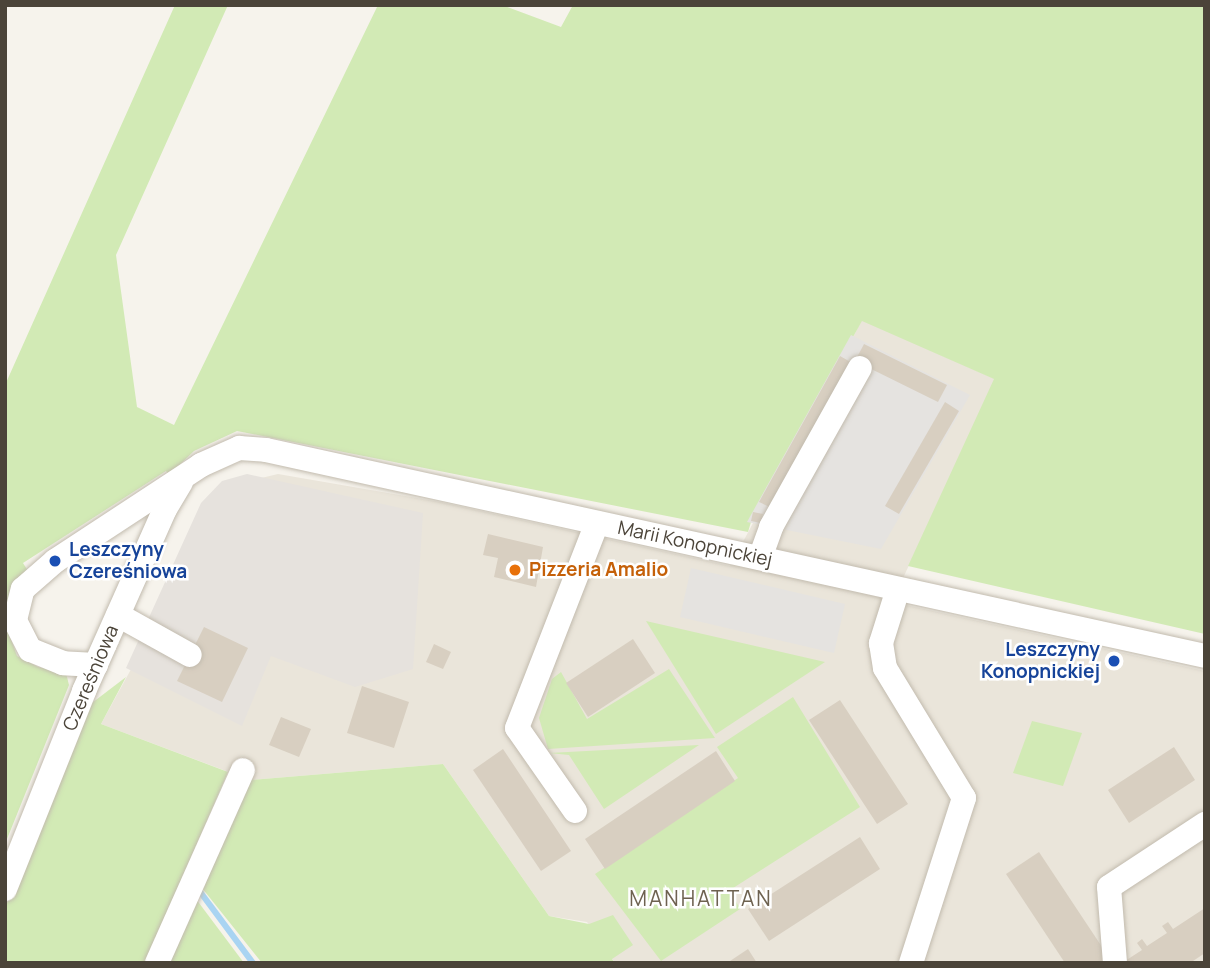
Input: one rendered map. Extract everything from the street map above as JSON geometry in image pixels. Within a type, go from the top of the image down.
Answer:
[{"type":"street","points":[[760,558],[771,527],[860,368]]},
{"type":"street","name":"Marii Konopnickiej","points":[[96,665],[63,663],[30,650],[15,620],[23,589],[54,561],[190,473],[225,452],[253,448],[1205,656]]},
{"type":"street","name":"Czereśniowa","points":[[5,888],[96,665],[168,502],[190,473]]},
{"type":"street","points":[[575,811],[517,728],[597,523]]},
{"type":"street","points":[[898,589],[881,643],[886,668],[964,798],[911,963]]},
{"type":"street","points":[[118,615],[190,654]]},
{"type":"street","points":[[157,963],[243,770]]},
{"type":"street","points":[[1115,963],[1109,887],[1205,824]]},
{"type":"shaded area","points":[[862,320],[995,379],[892,602],[1205,671],[1205,963],[615,963],[587,922],[549,916],[443,764],[250,780],[101,724],[232,485],[278,474],[440,502],[730,566]]},
{"type":"shaded area","points":[[851,335],[970,395],[881,549],[747,522]]},
{"type":"shaded area","points":[[247,474],[423,513],[413,669],[355,687],[271,656],[242,726],[126,668],[201,503],[222,481]]},
{"type":"shaded area","points":[[691,568],[845,604],[834,653],[680,617]]},
{"type":"green space","points":[[175,5],[228,5],[116,255],[137,407],[174,425],[378,5],[502,5],[561,27],[573,5],[1205,5],[1205,634],[908,566],[994,379],[862,321],[754,512],[748,532],[237,431],[194,451],[169,475],[166,471],[23,563],[28,571],[5,618],[5,385]]},
{"type":"green space","points":[[646,621],[825,662],[716,734]]},
{"type":"green space","points":[[5,622],[17,656],[38,667],[66,673],[69,685],[5,844]]},
{"type":"green space","points":[[669,669],[715,738],[548,749],[539,718],[552,679],[561,672],[587,719]]},
{"type":"green space","points":[[126,677],[101,724],[228,772],[145,963],[5,963],[5,908],[88,706]]},
{"type":"green space","points":[[793,697],[860,807],[730,890],[740,909],[661,961],[595,874],[738,778],[717,747]]},
{"type":"green space","points":[[1032,721],[1082,733],[1063,786],[1013,773]]},
{"type":"green space","points":[[699,745],[604,809],[569,755],[549,753]]},
{"type":"green space","points":[[443,764],[549,916],[589,924],[613,915],[633,945],[612,959],[615,963],[262,963],[202,888],[250,780]]},
{"type":"green space","points":[[193,895],[244,963],[163,963]]},
{"type":"building","points":[[864,344],[947,385],[938,402],[855,361]]},
{"type":"building","points":[[840,356],[854,364],[774,509],[759,502]]},
{"type":"building","points":[[945,402],[959,411],[899,514],[885,506]]},
{"type":"building","points":[[753,512],[763,514],[761,523],[751,521]]},
{"type":"building","points":[[488,534],[543,547],[536,587],[494,577],[498,558],[483,555]]},
{"type":"building","points":[[204,627],[248,648],[222,702],[177,681]]},
{"type":"building","points":[[633,639],[655,673],[588,717],[566,683]]},
{"type":"building","points":[[434,644],[451,652],[443,669],[426,662]]},
{"type":"building","points":[[362,686],[409,702],[394,748],[347,733]]},
{"type":"building","points":[[840,700],[908,804],[877,824],[809,720]]},
{"type":"building","points":[[281,717],[311,729],[299,757],[269,745]]},
{"type":"building","points":[[1174,747],[1195,780],[1129,823],[1108,790]]},
{"type":"building","points":[[503,749],[571,851],[541,871],[473,770]]},
{"type":"building","points":[[716,751],[735,781],[605,869],[585,839]]},
{"type":"building","points":[[860,837],[880,869],[769,941],[748,909]]},
{"type":"building","points":[[1039,852],[1108,956],[1098,963],[1065,963],[1006,874]]},
{"type":"building","points":[[1205,908],[1205,953],[1190,963],[1122,963],[1142,950],[1137,943],[1142,939],[1147,946],[1167,933],[1162,926],[1168,922],[1173,929]]},
{"type":"building","points":[[748,949],[757,963],[727,963]]},
{"type":"waterway","points":[[201,893],[253,963]]},
{"type":"place","name":"Leszczyny Czereśniowa","points":[[55,561]]},
{"type":"place","name":"Pizzeria Amalio","points":[[515,570]]},
{"type":"place","name":"Leszczyny Konopnickiej","points":[[1114,661]]},
{"type":"district","name":"MANHATTAN","points":[[701,898]]}]
